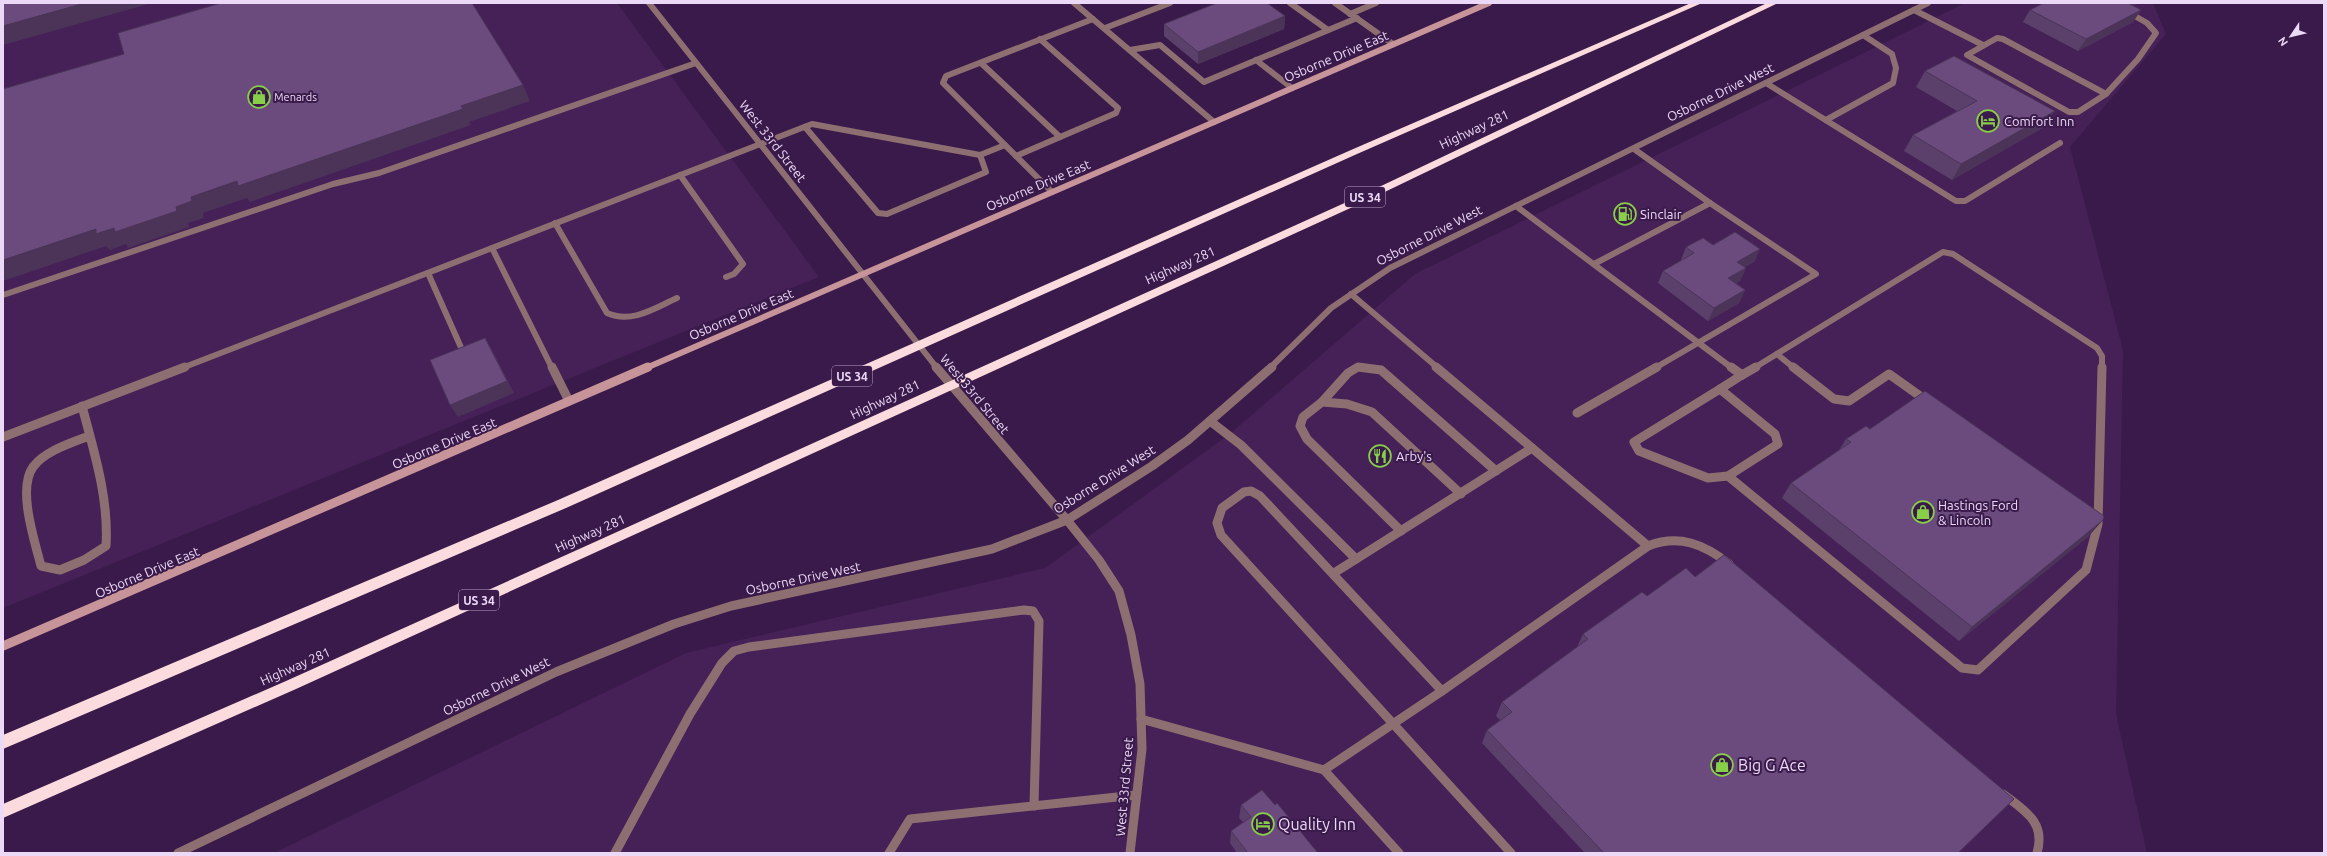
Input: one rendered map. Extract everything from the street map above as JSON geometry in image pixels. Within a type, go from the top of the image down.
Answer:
[{"type":"highway","name":"Highway 281","points":[[3,742],[483,538],[919,347],[1354,152],[1698,3]]},
{"type":"highway","name":"Highway 281","points":[[3,811],[291,685],[1364,198],[1774,3]]},
{"type":"street","name":"West 33rd Street","points":[[649,3],[919,347],[1067,520],[1099,560],[1119,591],[1131,636],[1140,684],[1142,749],[1130,853]]},
{"type":"street","points":[[1074,3],[1214,122]]},
{"type":"street","points":[[1146,3],[1154,9]]},
{"type":"street","points":[[1104,28],[1170,3]]},
{"type":"street","points":[[1290,3],[1328,30]]},
{"type":"street","points":[[1335,3],[1393,44]]},
{"type":"street","points":[[1350,14],[1376,3]]},
{"type":"street","name":"Osborne Drive East","points":[[3,646],[1488,3]]},
{"type":"street","name":"Osborne Drive West","points":[[178,853],[556,672],[667,627],[731,606],[992,549],[1067,520],[1152,466],[1210,421],[1254,384],[1331,308],[1390,268],[1928,3]]},
{"type":"street","points":[[1914,10],[1983,46]]},
{"type":"street","points":[[2106,94],[2003,39],[1997,38],[1967,55],[1971,59],[2069,112],[2078,112],[2106,94],[2138,59],[2156,33],[2153,27],[2144,20],[2124,10]]},
{"type":"street","points":[[1130,50],[1160,46],[1204,82],[1357,18]]},
{"type":"street","points":[[1052,192],[944,83],[946,76],[1093,19]]},
{"type":"street","points":[[1826,120],[1893,83],[1896,68],[1892,54],[1863,35]]},
{"type":"street","points":[[1016,156],[1116,113],[1118,108],[1040,39]]},
{"type":"street","points":[[1256,60],[1292,88]]},
{"type":"street","points":[[3,295],[333,184],[379,173],[696,63]]},
{"type":"street","points":[[981,63],[1060,137]]},
{"type":"street","points":[[1766,83],[1956,201],[1965,201],[2060,142]]},
{"type":"street","points":[[3,437],[812,124],[980,155],[1005,144]]},
{"type":"street","points":[[805,127],[878,213],[886,214],[986,172],[980,155]]},
{"type":"street","points":[[1577,413],[1816,274],[1634,149]]},
{"type":"street","points":[[680,175],[742,264],[734,274],[726,277]]},
{"type":"street","points":[[1594,264],[1710,202]]},
{"type":"street","points":[[1516,206],[1742,375]]},
{"type":"street","points":[[555,224],[607,313],[615,319],[629,318],[677,298]]},
{"type":"street","points":[[492,248],[569,402]]},
{"type":"street","points":[[1720,389],[1775,434],[1778,444],[1728,476],[1708,478],[1639,451],[1634,442],[1742,375],[1943,252],[1953,254],[2097,348],[2102,356],[2095,521],[2086,570],[1978,670],[1962,668],[1728,476]]},
{"type":"street","points":[[428,273],[464,352]]},
{"type":"street","points":[[1351,294],[1648,546]]},
{"type":"street","points":[[1777,354],[1834,398],[1849,401],[1889,374],[1934,406]]},
{"type":"street","points":[[1401,532],[1304,435],[1300,426],[1303,417],[1322,402],[1348,372],[1358,367],[1373,367],[1381,370],[1496,471]]},
{"type":"street","points":[[1322,402],[1332,401],[1360,407],[1372,412],[1461,494]]},
{"type":"street","points":[[82,406],[89,436],[109,526],[106,546],[84,560],[60,570],[41,566],[33,535],[27,476],[34,466],[59,450],[89,436]]},
{"type":"street","points":[[1210,421],[1240,445],[1356,560]]},
{"type":"street","points":[[1334,573],[1532,448]]},
{"type":"street","points":[[1442,691],[1334,573],[1256,494],[1244,492],[1222,508],[1217,523],[1221,535],[1511,853]]},
{"type":"street","points":[[1324,770],[1392,723],[1442,691],[1648,546],[1660,540],[1678,538],[1698,544],[1720,557],[1738,572]]},
{"type":"street","points":[[615,853],[690,714],[722,662],[734,652],[749,647],[1024,610],[1033,611],[1039,621],[1034,806]]},
{"type":"street","points":[[1141,719],[1324,770],[1399,853]]},
{"type":"street","points":[[1995,787],[2026,812],[2040,830],[2041,843],[2037,853]]},
{"type":"street","points":[[889,853],[910,819],[1136,795]]},
{"type":"shaded area","points":[[11,3],[617,3],[819,277],[3,608],[3,5]]},
{"type":"shaded area","points":[[1965,3],[2153,3],[2166,34],[2070,147],[2123,350],[2116,714],[2147,853],[274,853],[686,653],[1045,568],[1231,433],[1415,274]]},
{"type":"building","points":[[3,3],[85,3],[3,26]]},
{"type":"building","points":[[221,3],[472,3],[523,85],[461,106],[463,109],[238,186],[237,181],[191,197],[192,201],[176,207],[177,211],[115,232],[114,228],[96,234],[96,229],[3,260],[3,89],[124,54],[118,33]]},
{"type":"building","points":[[1217,3],[1267,3],[1285,16],[1198,52],[1164,24]]},
{"type":"building","points":[[2044,3],[2128,3],[2141,10],[2086,39],[2030,10]]},
{"type":"building","points":[[1954,56],[2055,111],[1961,164],[1913,135],[1977,101],[1925,71]]},
{"type":"building","points":[[1735,232],[1760,249],[1737,262],[1746,268],[1728,278],[1745,290],[1714,308],[1663,271],[1694,253],[1686,247],[1703,238],[1713,245]]},
{"type":"building","points":[[485,338],[507,381],[450,405],[430,360]]},
{"type":"building","points":[[1925,391],[2104,516],[2103,520],[1972,627],[1791,483],[1851,442],[1846,439],[1866,426],[1870,429]]},
{"type":"building","points":[[1724,555],[2014,799],[1958,853],[1604,853],[1487,730],[1512,712],[1502,702],[1588,639],[1583,634],[1642,592],[1647,596],[1686,568],[1695,577]]},
{"type":"building","name":"Quality Inn","points":[[1262,790],[1275,805],[1277,803],[1318,853],[1248,853],[1231,831],[1251,817],[1241,805]]},
{"type":"place","name":"Menards","points":[[259,97]]},
{"type":"place","name":"Comfort Inn","points":[[1988,121]]},
{"type":"place","name":"Sinclair","points":[[1625,214]]},
{"type":"place","name":"Arby's","points":[[1380,456]]},
{"type":"place","name":"Hastings Ford & Lincoln","points":[[1923,512]]},
{"type":"place","name":"Big G Ace","points":[[1722,765]]},
{"type":"place","name":"Quality Inn","points":[[1263,824]]}]
